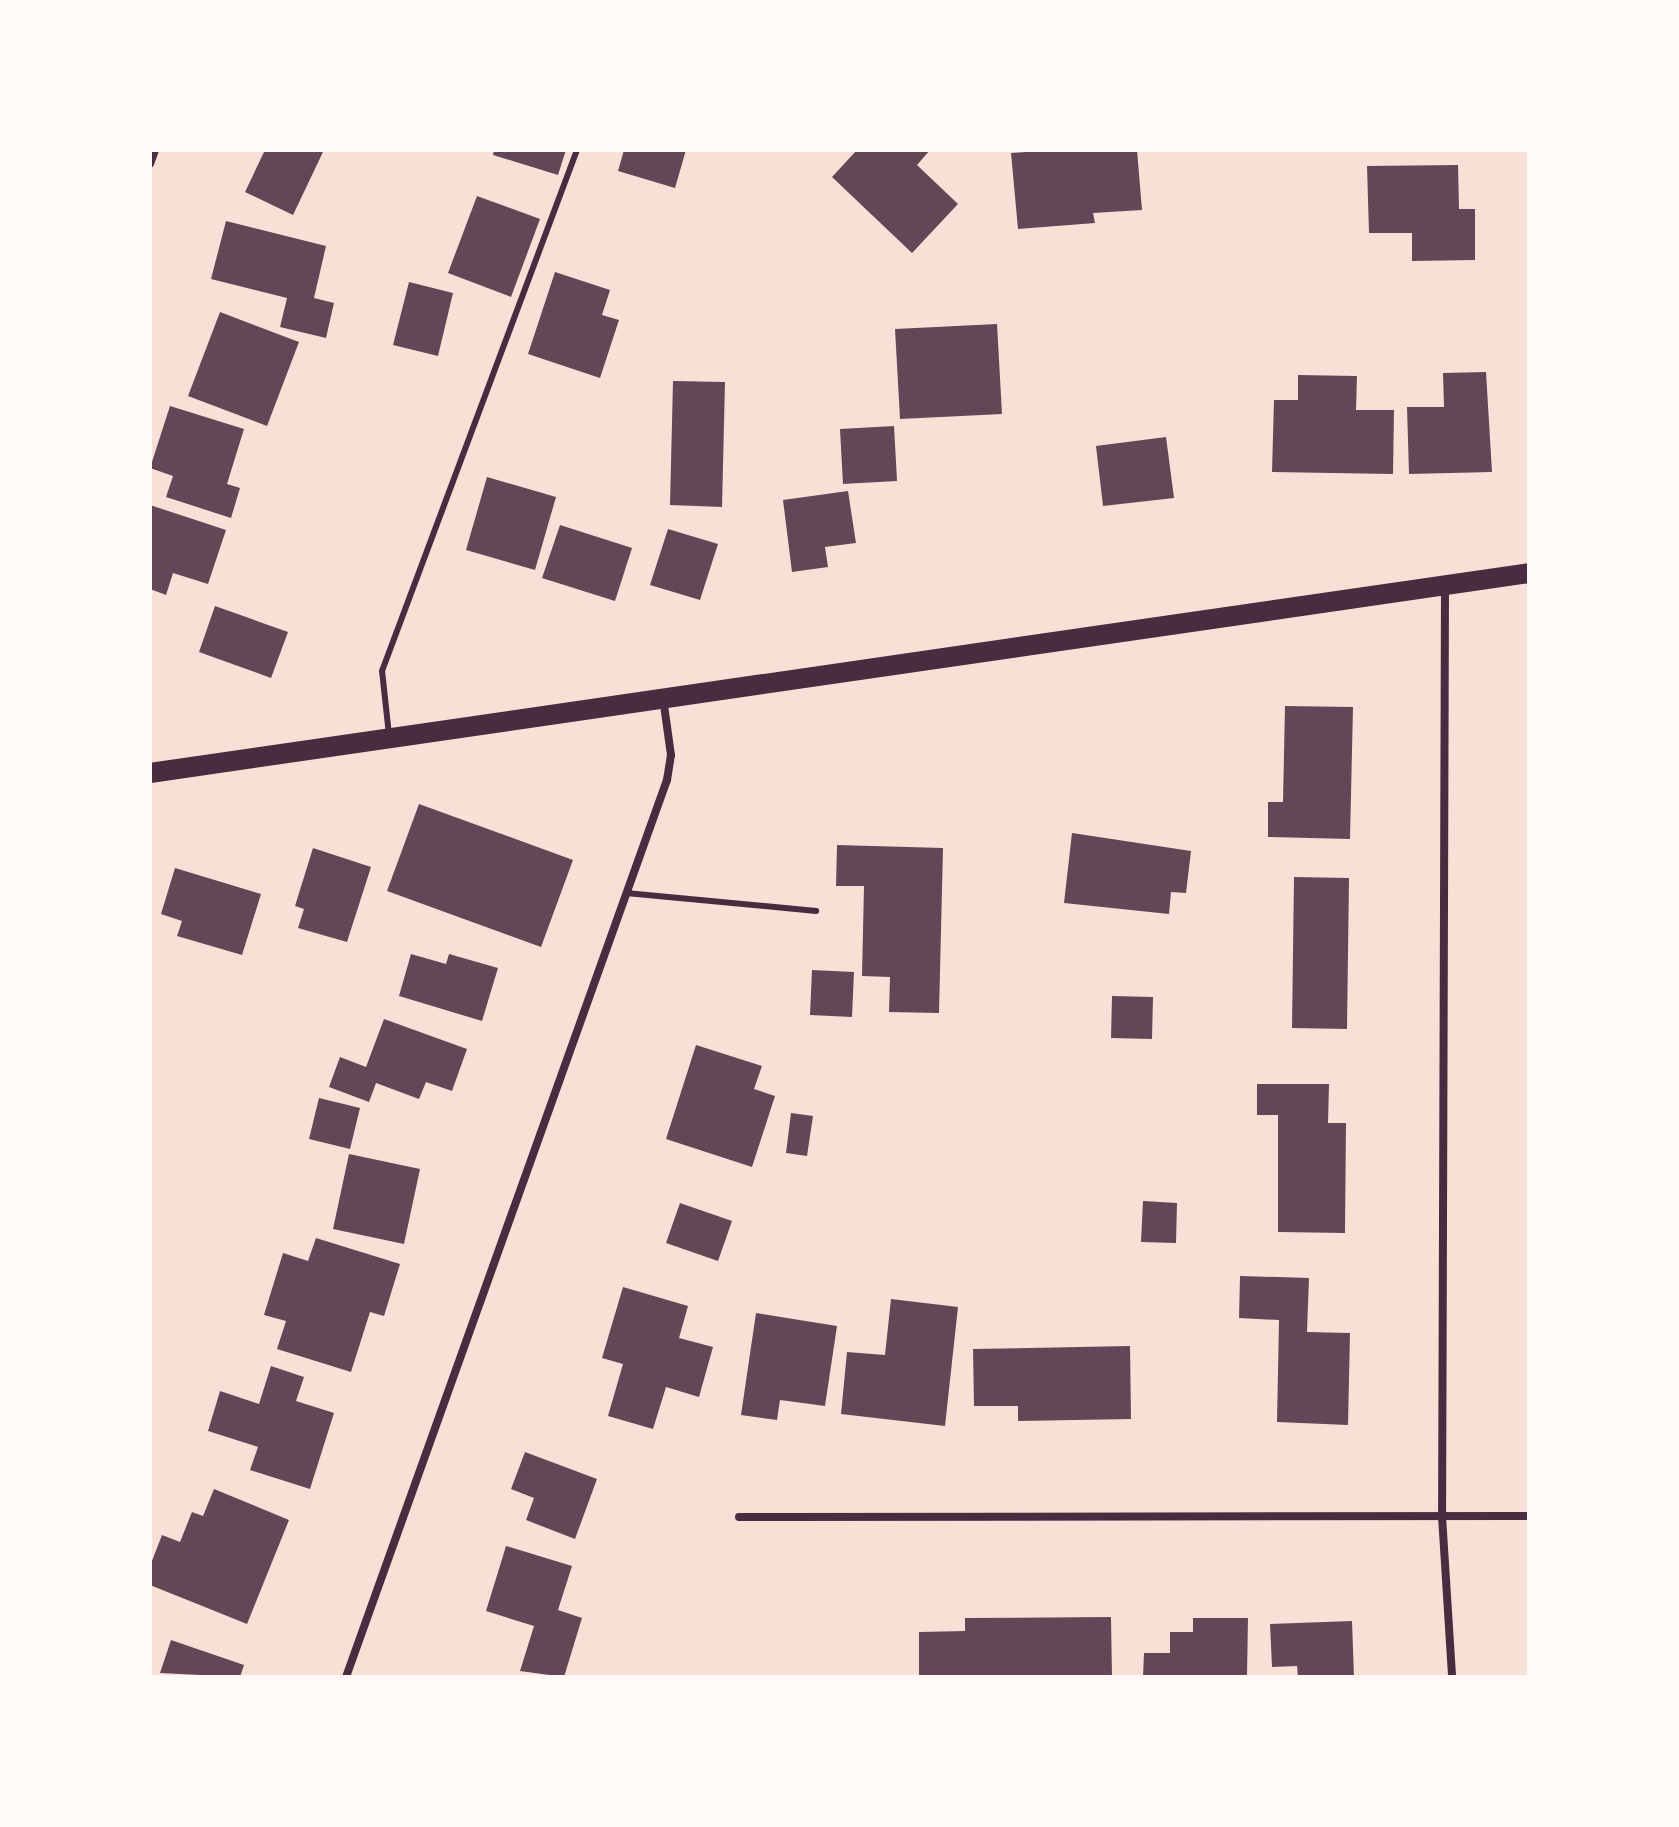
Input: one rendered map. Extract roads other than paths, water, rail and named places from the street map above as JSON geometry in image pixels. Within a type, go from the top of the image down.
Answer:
[{"type":"main road","points":[[150,773],[389,740],[663,696],[1529,573]]},
{"type":"street","points":[[150,164],[155,150]]},
{"type":"street","points":[[1445,585],[1442,1516],[1452,1677]]},
{"type":"street","points":[[346,1677],[667,780],[671,755],[663,696]]},
{"type":"street","points":[[739,1517],[1529,1516]]},
{"type":"lane","points":[[389,740],[382,671],[577,150]]},
{"type":"lane","points":[[626,893],[816,911]]}]
